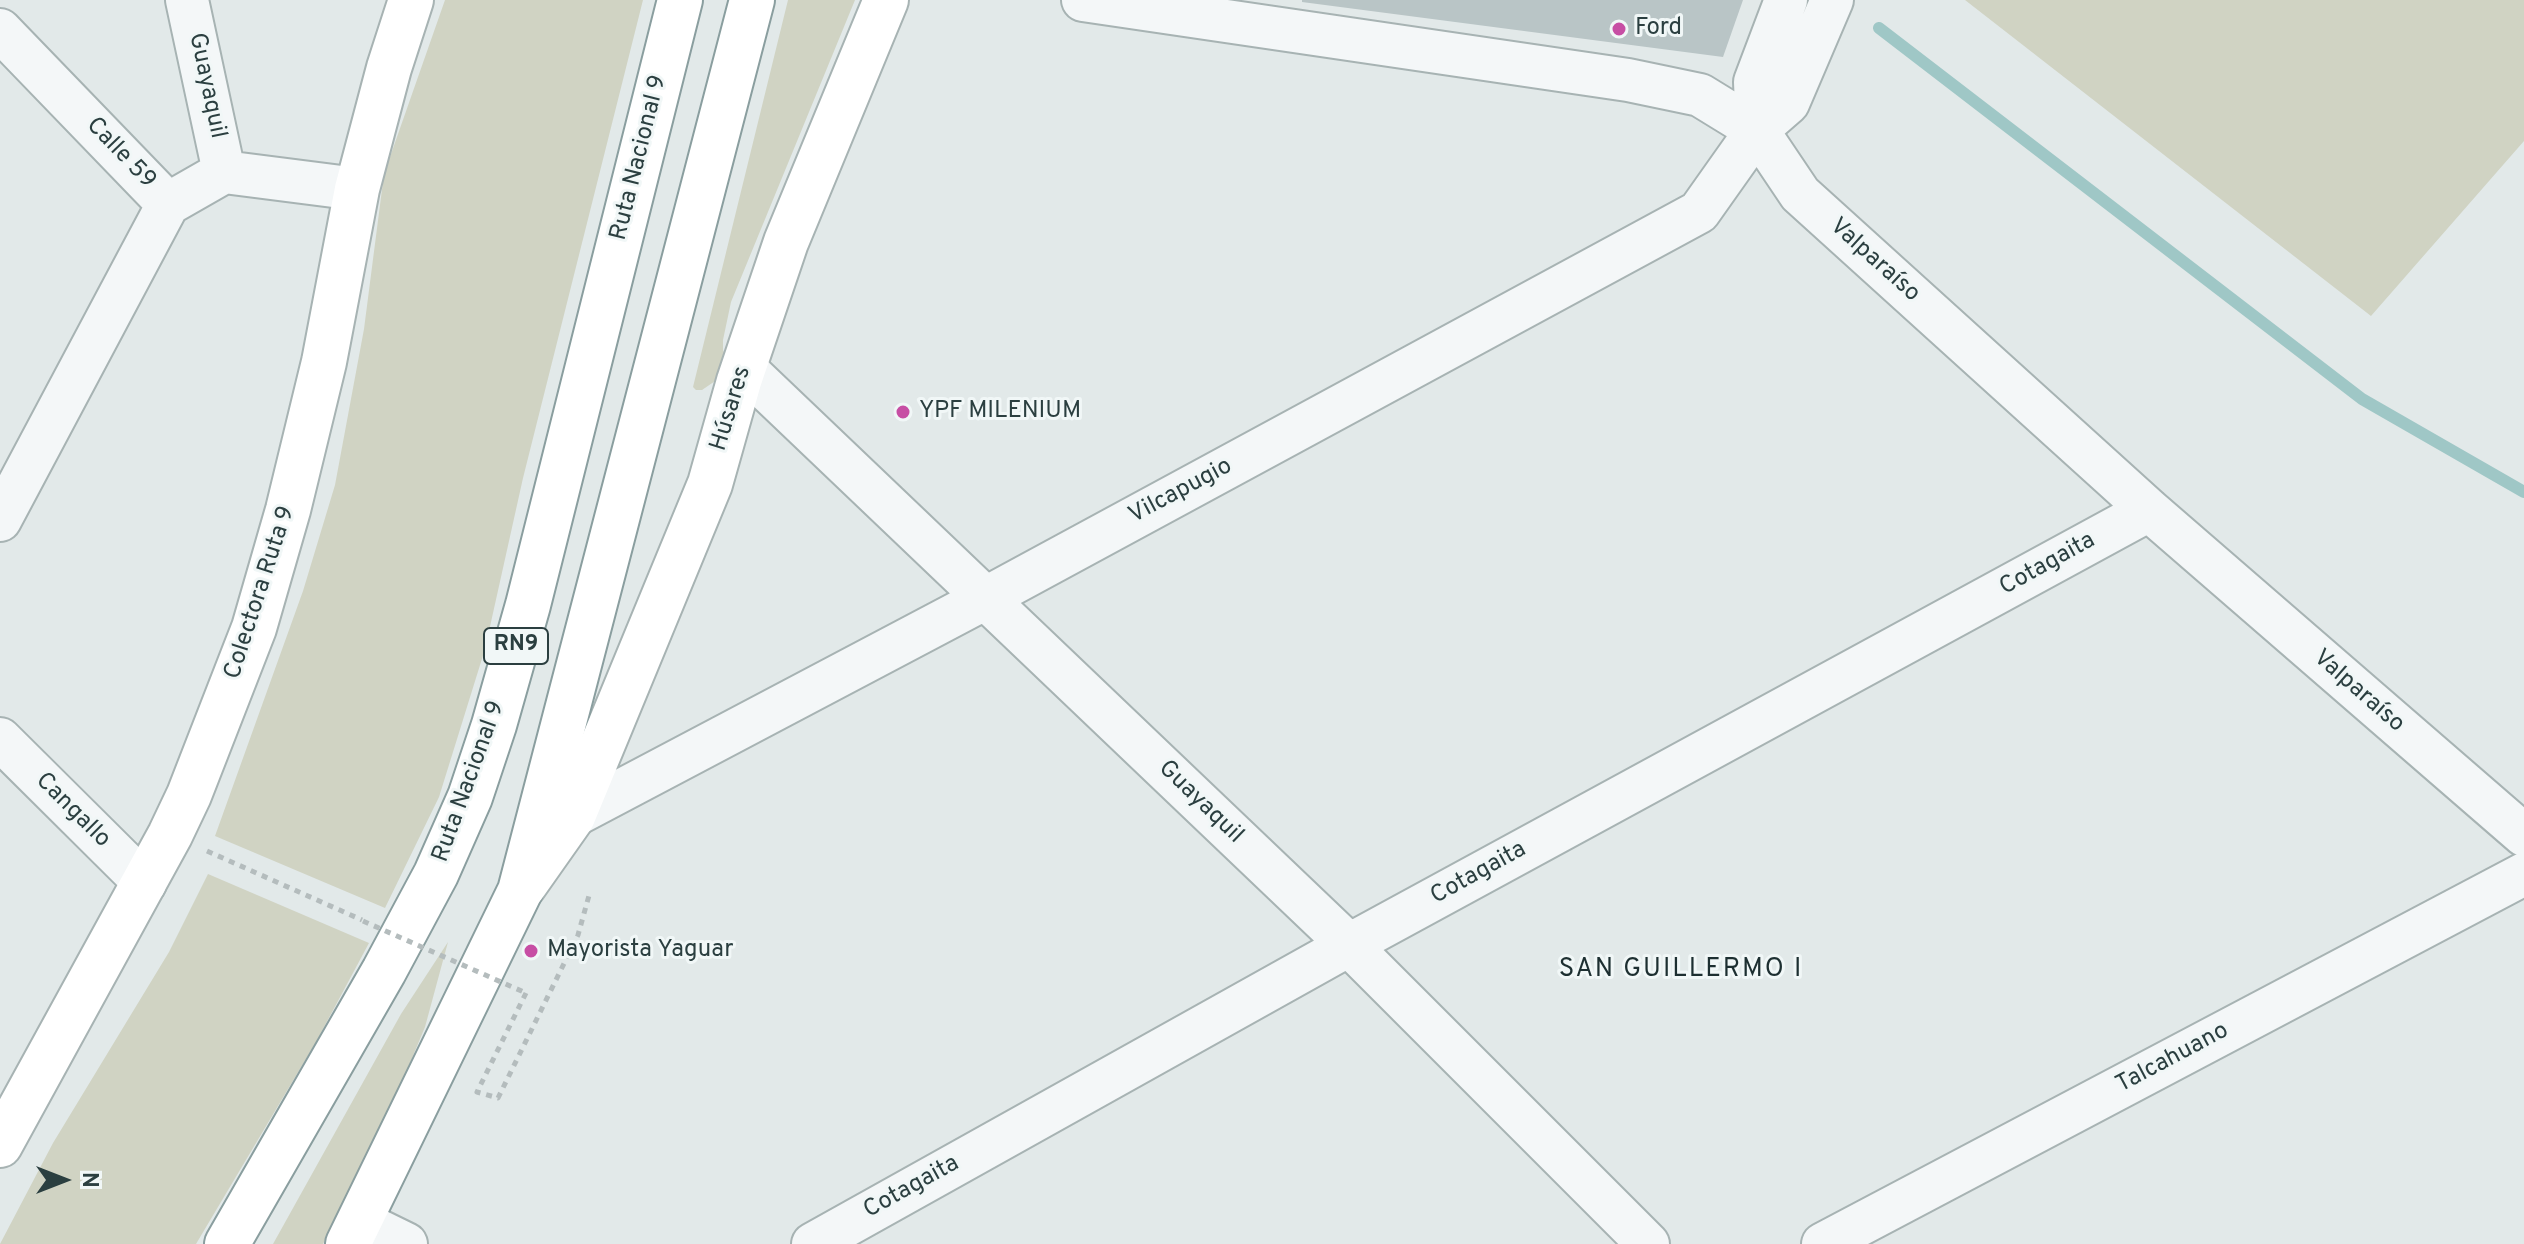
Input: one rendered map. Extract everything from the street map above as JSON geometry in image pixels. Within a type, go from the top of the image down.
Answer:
[{"type":"main road","name":"Colectora Ruta 9","points":[[0,1145],[145,883],[189,795],[254,628],[288,510],[324,362],[357,189],[389,68],[411,0]]},
{"type":"main road","name":"Ruta Nacional 9","points":[[227,1244],[384,971],[436,874],[470,797],[528,605],[680,0]]},
{"type":"main road","name":"RN9","points":[[354,1233],[520,891],[752,0]]},
{"type":"main road","name":"Húsares","points":[[520,891],[573,816],[710,484],[786,242],[886,0]]},
{"type":"street","name":"Guayaquil","points":[[187,0],[224,172]]},
{"type":"street","name":"Valparaíso","points":[[1083,0],[1628,80],[1700,95],[1757,130],[1800,194],[2149,510],[2524,835]]},
{"type":"street","points":[[1757,130],[1755,82],[1786,0]]},
{"type":"street","name":"Vilcapugio","points":[[573,816],[986,598],[1699,212],[1757,130],[1788,103],[1832,0]]},
{"type":"street","name":"Calle 59","points":[[0,30],[168,204],[224,172]]},
{"type":"street","points":[[224,172],[357,189]]},
{"type":"street","points":[[0,520],[168,204]]},
{"type":"street","name":"Guayaquil","points":[[744,368],[1349,945],[1648,1244]]},
{"type":"street","name":"Cotagaita","points":[[813,1244],[1349,945],[2149,510]]},
{"type":"street","name":"Cangallo","points":[[0,739],[145,883]]},
{"type":"street","name":"Talcahuano","points":[[1823,1244],[2524,874]]},
{"type":"street","points":[[354,1233],[406,1244]]},
{"type":"path","points":[[217,856],[526,993],[477,1092],[498,1098],[578,935],[590,892]]},
{"type":"green space","points":[[445,0],[643,0],[523,478],[485,649],[439,797],[385,908],[215,836],[303,591],[335,485],[364,329],[384,174]]},
{"type":"green space","points":[[788,0],[855,0],[731,302],[723,340],[728,361],[721,377],[702,390],[696,390],[693,387]]},
{"type":"green space","points":[[1965,0],[2524,0],[2524,141],[2371,316]]},
{"type":"green space","points":[[208,874],[369,943],[316,1042],[196,1244],[0,1244],[53,1143],[169,952]]},
{"type":"green space","points":[[448,942],[425,1027],[392,1106],[323,1244],[273,1244],[401,1014]]},
{"type":"building","name":"Ford","points":[[1302,0],[1743,0],[1723,57]]},
{"type":"waterway","points":[[1879,28],[2362,399],[2524,492]]},
{"type":"place","name":"Ford","points":[[1619,29]]},
{"type":"place","name":"YPF MILENIUM","points":[[903,412]]},
{"type":"place","name":"Mayorista Yaguar","points":[[531,951]]},
{"type":"district","name":"SAN GUILLERMO I","points":[[1681,971]]}]
